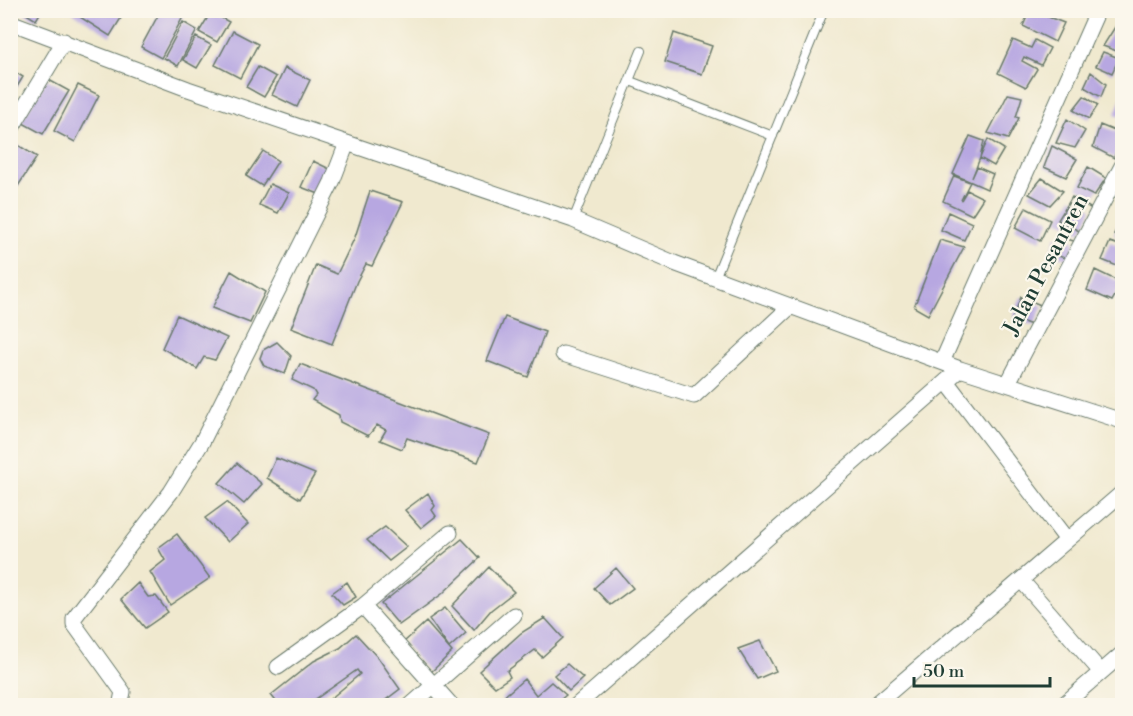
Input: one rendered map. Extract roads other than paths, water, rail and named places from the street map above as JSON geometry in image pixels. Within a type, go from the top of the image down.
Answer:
[{"type":"street","points":[[942,362],[1098,10]]},
{"type":"street","points":[[10,22],[178,85],[573,220],[715,278],[960,369],[1122,421]]},
{"type":"street","points":[[10,131],[64,42]]},
{"type":"street","points":[[120,705],[124,699],[123,692],[74,624],[74,618],[171,492],[202,442],[332,182],[347,143]]},
{"type":"street","name":"Jalan Pesantren","points":[[1008,383],[1122,166]]},
{"type":"street","points":[[562,354],[693,396],[791,306]]},
{"type":"street","points":[[576,705],[960,369]]},
{"type":"street","points":[[946,381],[1067,540]]},
{"type":"street","points":[[874,705],[1122,493]]},
{"type":"street","points":[[278,667],[363,606],[450,533]]},
{"type":"street","points":[[1021,580],[1101,672]]},
{"type":"street","points":[[363,606],[452,705]]},
{"type":"street","points":[[410,705],[514,615]]},
{"type":"street","points":[[1062,705],[1122,654]]},
{"type":"lane","points":[[715,278],[824,10]]},
{"type":"lane","points":[[573,220],[641,51]]},
{"type":"lane","points":[[630,81],[773,136]]}]
